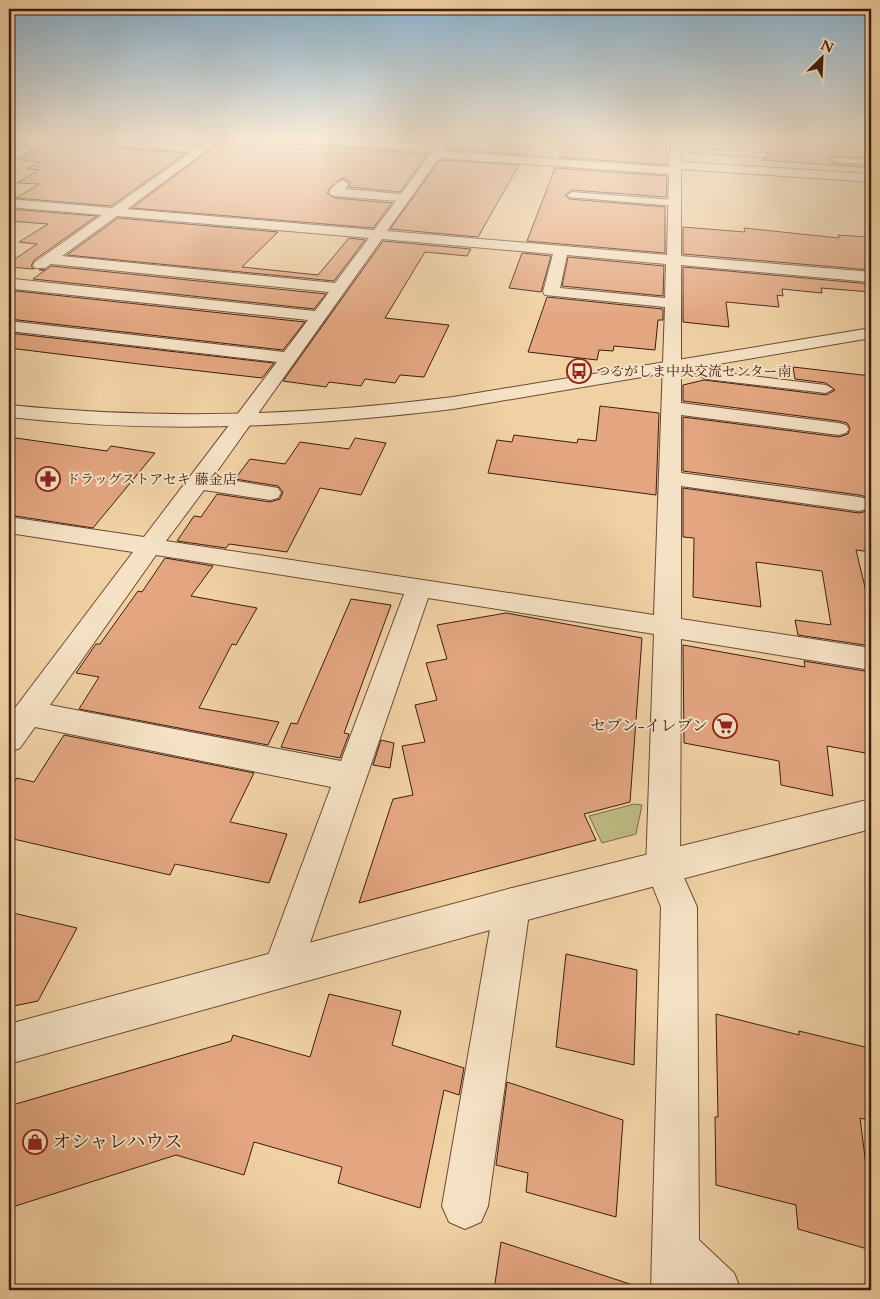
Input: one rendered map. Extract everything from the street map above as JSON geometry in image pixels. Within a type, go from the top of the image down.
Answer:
[{"type":"street","points":[[14,281],[48,260],[132,200]]},
{"type":"street","points":[[9,739],[243,422],[403,200]]},
{"type":"street","points":[[674,200],[672,303],[680,365],[670,408],[663,869],[679,907],[675,1270],[717,1290]]},
{"type":"street","points":[[9,203],[871,277]]},
{"type":"street","points":[[561,251],[551,292],[672,303]]},
{"type":"street","points":[[48,260],[340,288]]},
{"type":"street","points":[[14,281],[319,316]]},
{"type":"street","points":[[9,326],[289,358]]},
{"type":"street","points":[[9,411],[106,421],[243,422],[358,413],[453,402],[871,333]]},
{"type":"street","points":[[670,408],[839,429]]},
{"type":"street","points":[[669,478],[859,504]]},
{"type":"street","points":[[198,482],[270,493]]},
{"type":"street","points":[[9,525],[419,587],[871,659]]},
{"type":"street","points":[[282,969],[419,587]]},
{"type":"street","points":[[27,713],[351,777]]},
{"type":"street","points":[[9,1044],[512,906],[663,869],[871,814]]},
{"type":"street","points":[[465,1206],[512,906]]},
{"type":"lane","points":[[631,200],[674,203]]},
{"type":"lane","points":[[680,365],[706,375],[826,389]]},
{"type":"shaded area","points":[[634,804],[642,805],[636,834],[602,843],[589,816]]},
{"type":"building","points":[[35,200],[120,200],[111,206]]},
{"type":"building","points":[[143,200],[353,200],[392,203],[373,228],[132,208]]},
{"type":"building","points":[[411,200],[499,200],[478,237],[390,229]]},
{"type":"building","points":[[543,200],[576,200],[665,207],[665,253],[527,241]]},
{"type":"building","points":[[9,209],[97,216],[34,260],[31,266],[34,269],[9,267],[9,263],[37,244],[19,242],[48,224],[9,221]]},
{"type":"building","points":[[118,218],[278,232],[242,267],[318,275],[349,238],[365,240],[334,281],[67,255]]},
{"type":"building","points":[[683,227],[745,232],[744,228],[839,238],[838,235],[866,237],[871,249],[871,270],[683,254]]},
{"type":"building","points":[[383,241],[471,249],[467,256],[425,252],[385,318],[449,325],[424,377],[400,375],[395,383],[365,379],[361,386],[329,382],[326,387],[283,381]]},
{"type":"building","points":[[522,253],[551,256],[541,292],[509,288]]},
{"type":"building","points":[[568,257],[664,266],[663,296],[562,286]]},
{"type":"building","points":[[51,266],[326,294],[314,309],[33,279]]},
{"type":"building","points":[[683,267],[871,284],[871,292],[821,288],[822,293],[782,289],[783,296],[777,295],[779,307],[726,302],[729,327],[683,322]]},
{"type":"building","points":[[16,291],[305,322],[283,350],[9,319],[9,296]]},
{"type":"building","points":[[547,297],[663,309],[663,320],[658,320],[655,350],[614,346],[613,351],[599,350],[597,360],[528,352]]},
{"type":"building","points":[[9,333],[274,363],[262,378],[9,348]]},
{"type":"building","points":[[793,367],[871,376],[871,502],[867,497],[859,495],[683,471],[683,417],[839,437],[848,434],[850,428],[847,423],[839,421],[683,401],[683,385],[704,380],[826,395],[835,390],[826,383],[795,379]]},
{"type":"building","points":[[600,406],[659,413],[656,495],[488,473],[497,440],[512,442],[514,435],[577,443],[578,439],[596,441]]},
{"type":"building","points":[[9,437],[107,451],[111,446],[155,453],[93,528],[9,515]]},
{"type":"building","points":[[355,438],[386,443],[361,495],[320,488],[287,552],[229,544],[226,548],[177,541],[194,516],[201,517],[217,494],[270,502],[280,499],[283,492],[278,486],[235,479],[250,459],[285,464],[300,442],[349,449]]},
{"type":"building","points":[[683,488],[859,513],[867,511],[871,506],[871,552],[856,550],[871,612],[871,646],[798,635],[795,620],[831,625],[822,571],[756,562],[761,607],[693,597],[694,538],[683,537]]},
{"type":"building","points":[[165,558],[213,566],[191,596],[257,608],[236,645],[232,644],[199,708],[279,722],[268,745],[79,709],[99,677],[76,673],[96,644],[100,644],[138,591],[142,592]]},
{"type":"building","points":[[351,599],[391,605],[344,733],[349,734],[340,758],[281,747],[291,723],[297,724]]},
{"type":"building","points":[[506,613],[642,638],[630,802],[584,814],[596,840],[359,903],[393,799],[413,795],[402,746],[425,742],[415,705],[437,700],[426,663],[447,659],[437,625]]},
{"type":"building","points":[[683,645],[805,667],[804,661],[871,672],[871,754],[827,746],[833,796],[781,785],[779,761],[684,743]]},
{"type":"building","points":[[64,735],[254,773],[230,822],[287,834],[269,883],[175,864],[170,875],[9,838],[9,790],[17,778],[34,782]]},
{"type":"building","points":[[381,740],[394,743],[390,768],[373,765]]},
{"type":"building","points":[[9,912],[77,928],[38,1001],[9,1007]]},
{"type":"building","points":[[566,954],[637,970],[634,1065],[556,1047]]},
{"type":"building","points":[[329,994],[401,1011],[392,1045],[464,1068],[459,1095],[444,1090],[420,1208],[338,1183],[342,1167],[254,1142],[244,1175],[176,1155],[9,1208],[9,1106],[231,1041],[233,1035],[310,1057]]},
{"type":"building","points":[[716,1014],[799,1035],[799,1031],[869,1048],[871,1064],[871,1121],[860,1118],[871,1204],[871,1250],[798,1229],[796,1205],[716,1185],[715,1117],[718,1117]]},
{"type":"building","points":[[507,1082],[623,1120],[616,1217],[526,1192],[528,1173],[496,1165]]},
{"type":"building","points":[[501,1242],[633,1285],[632,1290],[494,1290]]},
{"type":"place","name":"つるがしま中央交流センター南","points":[[579,371]]},
{"type":"place","name":"ドラッグストアセキ 藤金店","points":[[48,479]]},
{"type":"place","name":"セブン-イレブン","points":[[725,726]]},
{"type":"place","name":"オシャレハウス","points":[[35,1142]]}]
